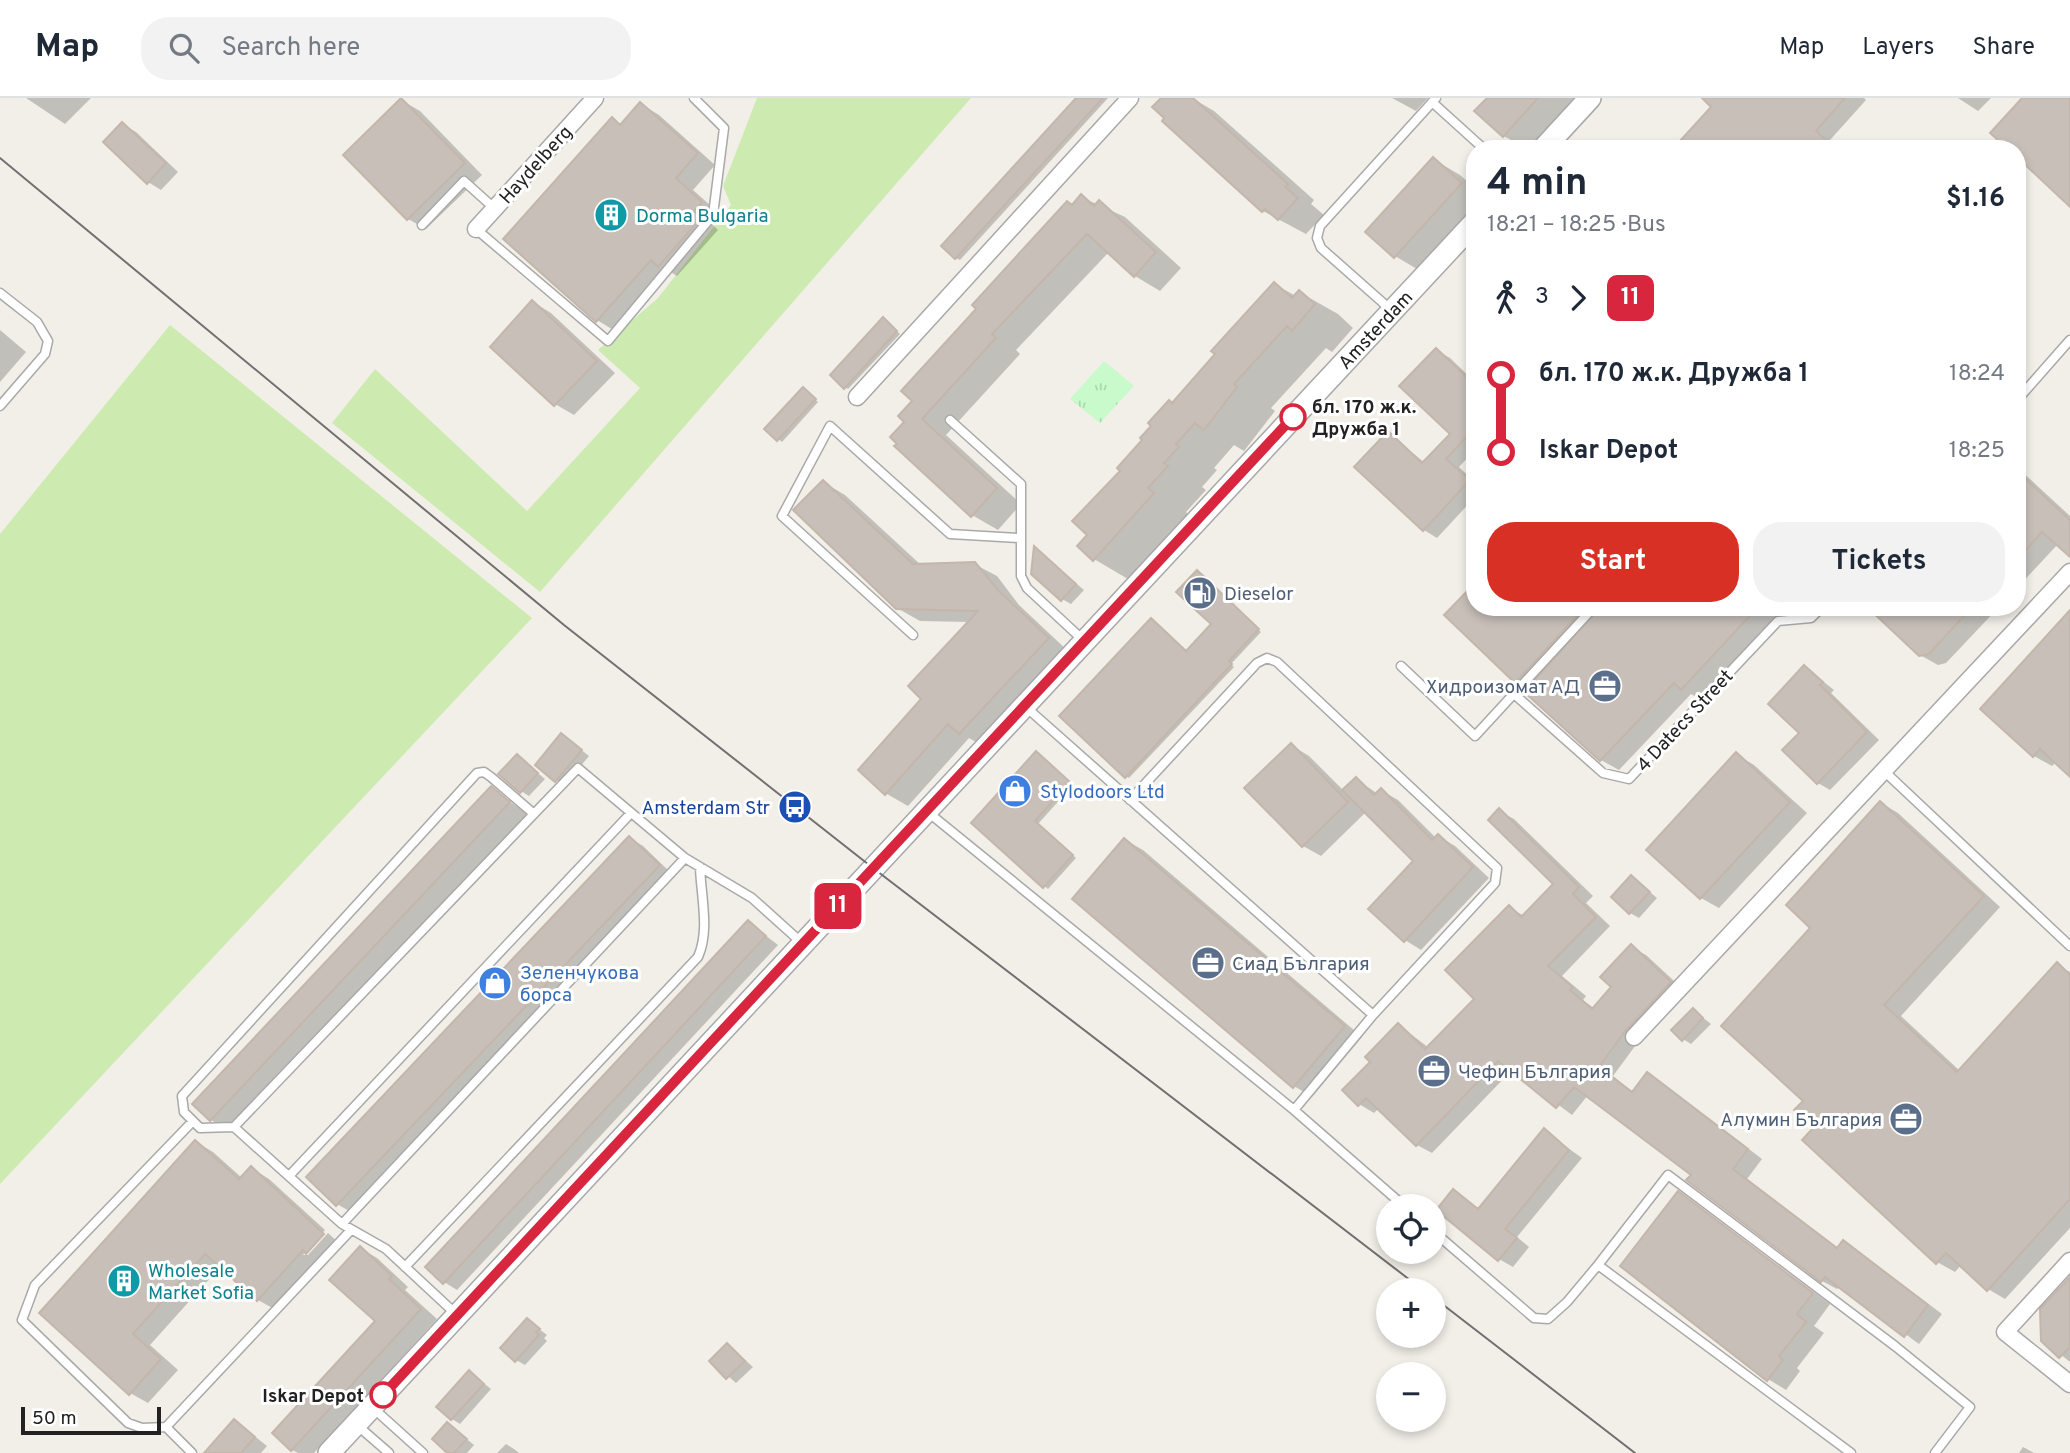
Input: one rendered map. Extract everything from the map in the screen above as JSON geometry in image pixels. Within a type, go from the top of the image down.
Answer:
[{"type":"street","name":"Haydelberg","points":[[475,229],[595,98]]},
{"type":"street","points":[[857,397],[1130,98]]},
{"type":"street","points":[[1551,140],[1590,98]]},
{"type":"street","name":"Amsterdam","points":[[329,1453],[1466,232]]},
{"type":"street","points":[[1634,1037],[2070,572]]},
{"type":"street","points":[[2070,1261],[2005,1332],[2070,1384]]},
{"type":"lane","points":[[475,229],[608,341],[713,215],[724,128],[694,98]]},
{"type":"lane","points":[[1392,311],[1321,248],[1317,238],[1321,226],[1434,100],[1474,140]]},
{"type":"lane","points":[[422,225],[464,181],[494,208]]},
{"type":"lane","points":[[0,293],[37,322],[48,341],[45,354],[0,406]]},
{"type":"lane","points":[[2026,390],[2070,340]]},
{"type":"lane","points":[[950,420],[1021,484],[1021,576],[1027,588],[1084,641]]},
{"type":"lane","points":[[913,635],[782,516],[830,426],[950,534],[1020,538]]},
{"type":"lane","points":[[1401,666],[1475,736],[1586,616]]},
{"type":"lane","name":"4 Datecs Street","points":[[1514,694],[1603,774],[1629,779],[1778,621],[1813,616]]},
{"type":"lane","points":[[1130,800],[1257,663],[1267,658],[1277,662],[1497,868],[1495,883],[1373,1015],[1294,1110]]},
{"type":"lane","points":[[1024,706],[1373,1015]]},
{"type":"lane","points":[[234,1127],[578,768],[685,859],[752,898],[803,943]]},
{"type":"lane","points":[[1884,771],[2070,946]]},
{"type":"lane","points":[[457,1315],[386,1249],[342,1224],[234,1127],[200,1128],[184,1112],[182,1096],[477,773],[484,772],[491,777],[534,814]]},
{"type":"lane","points":[[926,811],[1294,1110],[1390,1194]]},
{"type":"lane","points":[[289,1176],[631,813]]},
{"type":"lane","points":[[342,1224],[685,859]]},
{"type":"lane","points":[[405,1267],[698,957],[703,945],[704,927],[699,867]]},
{"type":"lane","points":[[193,1121],[35,1285],[22,1320],[128,1423],[142,1428],[166,1427],[351,1230]]},
{"type":"lane","points":[[1446,1242],[1534,1318],[1548,1319],[1567,1302],[1598,1265],[1668,1175],[1895,1346],[1970,1407],[1935,1453]]},
{"type":"lane","points":[[1598,1265],[1851,1453]]},
{"type":"lane","points":[[371,1407],[423,1453]]},
{"type":"lane","points":[[355,1424],[388,1453]]},
{"type":"lane","points":[[166,1427],[192,1453]]},
{"type":"green space","points":[[757,98],[971,98],[540,592],[332,423],[375,369],[527,511],[640,388],[598,350],[658,298],[731,205],[723,186]]},
{"type":"green space","points":[[170,325],[532,618],[0,1184],[0,534]]},
{"type":"green space","points":[[1104,361],[1134,386],[1100,423],[1070,399]]},
{"type":"building","points":[[401,98],[465,163],[407,220],[343,155]]},
{"type":"building","points":[[1076,98],[1103,98],[955,259],[941,246]]},
{"type":"building","points":[[1161,98],[1193,98],[1288,184],[1285,187],[1298,198],[1278,220],[1265,209],[1262,212],[1162,121],[1164,118],[1152,107]]},
{"type":"building","points":[[1487,98],[1538,98],[1503,137],[1474,111]]},
{"type":"building","points":[[1702,98],[1845,98],[1816,131],[1826,140],[1681,140],[1711,107]]},
{"type":"building","points":[[2022,98],[2070,98],[2070,207],[2026,166],[2026,140],[1998,140],[1990,133]]},
{"type":"building","name":"Dorma Bulgaria","points":[[640,102],[698,153],[676,178],[702,202],[694,211],[701,218],[658,267],[651,260],[596,322],[503,239],[612,117],[620,125]]},
{"type":"building","points":[[122,122],[166,163],[147,184],[103,142]]},
{"type":"building","points":[[1433,157],[1462,183],[1394,258],[1365,232]]},
{"type":"building","points":[[1081,194],[1094,206],[1099,200],[1156,252],[1134,277],[1087,234],[992,334],[996,338],[922,419],[997,488],[971,517],[894,446],[897,444],[890,437],[904,422],[898,416],[912,401],[901,391],[976,309],[972,305],[1067,201],[1072,205]]},
{"type":"building","points":[[1274,282],[1292,298],[1299,290],[1315,304],[1292,331],[1287,326],[1234,384],[1237,387],[1204,430],[1195,423],[1176,444],[1179,447],[1164,463],[1168,466],[1148,488],[1154,493],[1093,561],[1077,546],[1087,535],[1072,521],[1120,471],[1117,468],[1151,426],[1148,423],[1169,400],[1172,403],[1215,354],[1211,351]]},
{"type":"building","points":[[532,300],[597,361],[554,406],[490,347]]},
{"type":"building","points":[[883,317],[897,331],[844,389],[830,375]]},
{"type":"building","points":[[1436,348],[1466,376],[1466,438],[1446,459],[1466,476],[1466,484],[1423,531],[1354,467],[1388,431],[1422,463],[1450,434],[1399,386]]},
{"type":"building","points":[[803,387],[816,399],[777,441],[764,429]]},
{"type":"building","points":[[2026,479],[2070,520],[2070,557],[2042,532],[2026,550]]},
{"type":"building","points":[[823,480],[913,564],[975,562],[998,590],[1049,638],[959,734],[948,724],[885,795],[858,770],[921,699],[908,686],[978,611],[896,609],[793,510]]},
{"type":"building","points":[[1034,546],[1076,584],[1061,601],[1031,574]]},
{"type":"building","points":[[1197,570],[1259,629],[1229,661],[1232,664],[1125,778],[1059,716],[1151,618],[1186,651],[1211,624],[1176,592]]},
{"type":"building","points":[[1466,592],[1466,616],[1577,616],[1515,683],[1444,615]]},
{"type":"building","points":[[2070,610],[2070,777],[2040,749],[2033,757],[1980,709]]},
{"type":"building","name":"Хидроизомат АД","points":[[1592,616],[1750,616],[1681,690],[1674,683],[1600,761],[1524,692]]},
{"type":"building","points":[[1877,616],[1964,616],[1929,654],[1919,656]]},
{"type":"building","points":[[1804,665],[1823,682],[1820,685],[1867,732],[1817,784],[1782,750],[1799,733],[1768,704]]},
{"type":"building","points":[[561,733],[582,750],[555,782],[535,765]]},
{"type":"building","points":[[1291,743],[1348,802],[1302,847],[1244,788]]},
{"type":"building","points":[[1036,751],[1070,782],[1035,821],[1073,855],[1043,888],[971,823]]},
{"type":"building","points":[[1736,752],[1790,802],[1700,899],[1646,850]]},
{"type":"building","points":[[517,754],[538,773],[520,793],[498,774]]},
{"type":"building","points":[[1356,777],[1374,795],[1381,788],[1432,840],[1438,834],[1473,867],[1404,942],[1368,909],[1413,861],[1342,790]]},
{"type":"building","points":[[491,786],[510,802],[210,1121],[192,1104]]},
{"type":"building","name":"Алумин България","points":[[1880,801],[1984,896],[1884,1005],[1957,1072],[2057,962],[2070,975],[2070,1199],[1987,1291],[1946,1253],[1936,1264],[1802,1140],[1813,1128],[1794,1110],[1803,1101],[1721,1026],[1810,928],[1786,905]]},
{"type":"building","points":[[1499,808],[1579,887],[1573,894],[1596,917],[1548,966],[1573,987],[1570,990],[1592,1009],[1611,987],[1600,977],[1631,944],[1671,982],[1626,1030],[1599,1067],[1632,1092],[1647,1072],[1748,1149],[1733,1169],[1837,1248],[1843,1240],[1928,1305],[1904,1337],[1825,1277],[1821,1282],[1686,1180],[1691,1175],[1574,1087],[1556,1108],[1498,1061],[1416,1146],[1366,1098],[1358,1106],[1342,1090],[1370,1062],[1365,1057],[1398,1023],[1425,1049],[1474,999],[1445,970],[1509,905],[1521,917],[1553,884],[1488,820]]},
{"type":"building","points":[[629,836],[660,865],[336,1206],[306,1177]]},
{"type":"building","name":"Сиад България","points":[[1124,838],[1345,1026],[1293,1088],[1072,899]]},
{"type":"building","points":[[1631,875],[1650,892],[1629,914],[1611,897]]},
{"type":"building","points":[[748,920],[766,936],[443,1284],[425,1267]]},
{"type":"building","points":[[1693,1008],[1703,1018],[1682,1041],[1671,1030]]},
{"type":"building","points":[[1544,1128],[1569,1150],[1505,1229],[1517,1238],[1498,1261],[1446,1218],[1446,1198],[1453,1189],[1478,1209]]},
{"type":"building","name":"Wholesale Market Sofia","points":[[195,1140],[239,1179],[251,1166],[324,1234],[306,1254],[303,1250],[257,1301],[205,1254],[133,1334],[161,1359],[129,1395],[39,1313]]},
{"type":"building","points":[[1678,1191],[1813,1293],[1797,1314],[1806,1322],[1779,1356],[1783,1360],[1767,1381],[1620,1266]]},
{"type":"building","points":[[360,1246],[392,1276],[389,1279],[421,1309],[291,1451],[272,1433],[375,1321],[329,1280]]},
{"type":"building","points":[[2070,1277],[2070,1347],[2059,1358],[2041,1341],[2040,1309]]},
{"type":"building","points":[[527,1318],[540,1329],[536,1332],[539,1335],[515,1362],[500,1348]]},
{"type":"building","points":[[727,1343],[745,1361],[726,1379],[709,1361]]},
{"type":"building","points":[[469,1370],[484,1384],[451,1420],[436,1407]]},
{"type":"building","points":[[234,1419],[255,1437],[241,1453],[204,1453]]},
{"type":"building","points":[[447,1422],[467,1439],[454,1453],[447,1453],[432,1439]]},
{"type":"tram line","points":[[0,158],[564,625],[873,868],[1407,1278]]},
{"type":"tram line","points":[[1446,1307],[1635,1453]]},
{"type":"bus line","name":"11","points":[[383,1395],[1293,417]]},
{"type":"place","name":"Dorma Bulgaria","points":[[611,215]]},
{"type":"place","name":"бл. 170 ж.к. Дружба 1","points":[[1293,417]]},
{"type":"place","name":"Dieselor","points":[[1200,593]]},
{"type":"place","name":"Хидроизомат АД","points":[[1605,686]]},
{"type":"place","name":"Stylodoors Ltd","points":[[1015,791]]},
{"type":"place","name":"Amsterdam Str","points":[[795,807]]},
{"type":"place","name":"Сиад България","points":[[1208,963]]},
{"type":"place","name":"Зеленчукова борса","points":[[495,983]]},
{"type":"place","name":"Чефин България","points":[[1434,1071]]},
{"type":"place","name":"Алумин България","points":[[1906,1119]]},
{"type":"place","name":"Wholesale Market Sofia","points":[[124,1281]]},
{"type":"place","name":"Iskar Depot","points":[[383,1395]]}]
